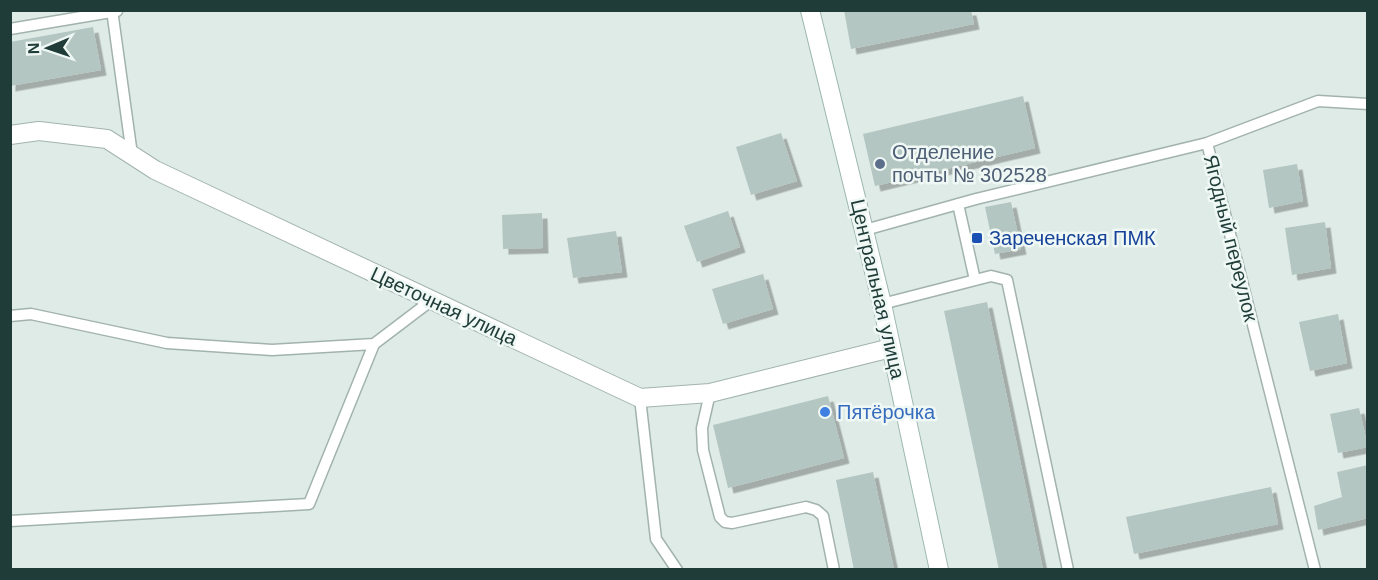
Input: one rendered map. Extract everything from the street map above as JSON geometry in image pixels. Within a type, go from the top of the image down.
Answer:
[{"type":"street","name":"Центральная улица","points":[[810,10],[865,230],[939,570]]},
{"type":"street","name":"Цветочная улица","points":[[10,135],[39,131],[107,139],[155,170],[640,398],[710,393],[891,348]]},
{"type":"lane","points":[[10,29],[114,11],[132,155]]},
{"type":"lane","points":[[1207,143],[1318,101],[1368,104]]},
{"type":"lane","name":"Ягодный переулок","points":[[865,230],[958,204],[1207,143],[1315,570]]},
{"type":"lane","points":[[958,204],[975,280]]},
{"type":"lane","points":[[882,304],[991,276],[1007,280],[1068,570]]},
{"type":"lane","points":[[10,521],[309,504],[374,344],[432,300]]},
{"type":"lane","points":[[10,316],[31,314],[168,343],[273,350],[374,344]]},
{"type":"lane","points":[[710,393],[702,428],[703,450],[720,518],[732,524],[806,507],[816,510],[823,516],[834,570]]},
{"type":"lane","points":[[640,398],[656,539],[677,570]]},
{"type":"building","points":[[844,10],[971,10],[974,24],[851,49]]},
{"type":"building","points":[[93,27],[101,70],[10,86],[10,42]]},
{"type":"building","points":[[1023,96],[1035,148],[875,186],[863,134]]},
{"type":"building","points":[[781,133],[797,181],[751,195],[736,147]]},
{"type":"building","points":[[1297,164],[1303,201],[1269,208],[1263,170]]},
{"type":"building","points":[[1011,202],[1021,249],[995,254],[985,207]]},
{"type":"building","points":[[728,211],[740,247],[697,262],[684,226]]},
{"type":"building","points":[[542,213],[543,248],[503,249],[502,215]]},
{"type":"building","points":[[1325,222],[1331,268],[1292,275],[1285,228]]},
{"type":"building","points":[[616,231],[622,272],[573,278],[567,238]]},
{"type":"building","points":[[763,274],[773,309],[723,324],[712,289]]},
{"type":"building","points":[[987,302],[1043,570],[999,570],[944,311]]},
{"type":"building","points":[[1338,314],[1347,363],[1310,371],[1299,322]]},
{"type":"building","points":[[828,396],[844,458],[728,488],[713,425]]},
{"type":"building","points":[[1359,408],[1368,447],[1338,453],[1330,414]]},
{"type":"building","points":[[1368,465],[1368,518],[1318,530],[1314,506],[1342,497],[1337,472]]},
{"type":"building","points":[[873,472],[894,570],[854,570],[836,480]]},
{"type":"building","points":[[1271,487],[1278,524],[1134,554],[1126,517]]},
{"type":"place","name":"Отделение почты № 302528","points":[[880,164]]},
{"type":"place","name":"Зареченская ПМК","points":[[977,238]]},
{"type":"place","name":"Пятёрочка","points":[[825,412]]}]
